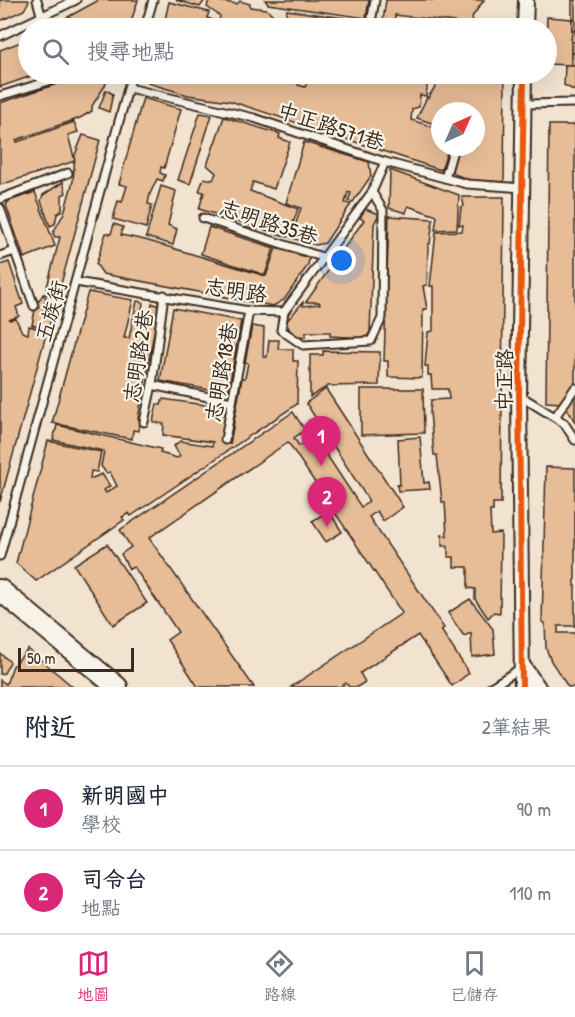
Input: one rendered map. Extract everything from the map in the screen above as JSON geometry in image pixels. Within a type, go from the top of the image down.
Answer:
[{"type":"main road","points":[[0,590],[117,687]]},
{"type":"street","points":[[525,18],[526,0]]},
{"type":"street","name":"中正路","points":[[522,687],[519,395],[524,84]]},
{"type":"street","points":[[523,666],[538,687]]},
{"type":"lane","points":[[37,0],[42,18],[76,0]]},
{"type":"lane","points":[[148,18],[153,0]]},
{"type":"lane","points":[[372,18],[375,0]]},
{"type":"lane","points":[[0,36],[18,28]]},
{"type":"lane","points":[[0,96],[39,84]]},
{"type":"lane","name":"五族街","points":[[0,556],[130,84]]},
{"type":"lane","name":"中正路571巷","points":[[129,88],[254,118],[385,162],[467,184],[524,188]]},
{"type":"lane","points":[[524,104],[575,103]]},
{"type":"lane","points":[[445,178],[451,156]]},
{"type":"lane","name":"志明路","points":[[76,282],[249,311],[284,312],[372,192],[385,162]]},
{"type":"lane","points":[[0,199],[68,173]]},
{"type":"lane","points":[[284,312],[280,330],[303,345],[371,341],[382,318],[383,210],[372,192]]},
{"type":"lane","points":[[0,208],[34,306]]},
{"type":"lane","name":"志明路35巷","points":[[203,218],[325,258]]},
{"type":"lane","points":[[0,255],[14,251]]},
{"type":"lane","name":"志明路2巷","points":[[144,422],[152,385],[164,295]]},
{"type":"lane","name":"志明路18巷","points":[[225,440],[249,311]]},
{"type":"lane","points":[[152,385],[232,402]]},
{"type":"lane","points":[[555,417],[575,388]]},
{"type":"lane","points":[[519,395],[564,423],[575,440]]},
{"type":"lane","points":[[491,687],[523,666]]},
{"type":"building","points":[[0,0],[29,1],[24,10],[0,21]]},
{"type":"building","points":[[99,0],[138,0],[132,18],[66,18]]},
{"type":"building","points":[[176,0],[205,0],[200,7]]},
{"type":"building","points":[[209,0],[237,4],[240,1],[250,4],[250,7],[266,9],[277,18],[220,18],[207,7]]},
{"type":"building","points":[[265,0],[369,0],[366,18],[268,4]]},
{"type":"building","points":[[386,0],[484,0],[472,18],[420,18],[395,15],[395,18],[383,18]]},
{"type":"building","points":[[572,0],[575,0],[575,19],[572,19]]},
{"type":"building","points":[[169,2],[209,12],[207,18],[165,18]]},
{"type":"building","points":[[287,10],[344,18],[285,18]]},
{"type":"building","points":[[547,17],[572,19],[571,65],[557,64],[557,18]]},
{"type":"building","points":[[572,19],[575,19],[575,30],[572,30]]},
{"type":"building","points":[[572,30],[575,30],[575,42],[571,42]]},
{"type":"building","points":[[571,42],[575,42],[575,53],[571,53]]},
{"type":"building","points":[[18,43],[18,81],[0,87],[0,50]]},
{"type":"building","points":[[571,53],[575,53],[575,65],[571,65]]},
{"type":"building","points":[[565,65],[575,65],[575,91],[564,85]]},
{"type":"building","points":[[57,84],[106,84],[92,106],[92,111],[80,118],[16,140],[17,142],[74,122],[78,132],[68,135],[75,161],[0,185],[0,103]]},
{"type":"building","points":[[151,84],[298,84],[305,87],[306,84],[427,84],[426,96],[420,95],[419,107],[412,109],[411,120],[431,126],[431,156],[446,156],[441,170],[230,101],[188,95]]},
{"type":"building","points":[[437,84],[505,84],[504,182],[470,180],[454,174],[452,170],[456,156],[485,156],[485,102],[431,102],[431,123],[417,118],[427,97]]},
{"type":"building","points":[[106,90],[113,94],[109,112],[99,108]]},
{"type":"building","points":[[143,98],[181,109],[164,168],[161,167],[160,173],[165,175],[163,181],[157,179],[150,194],[148,204],[152,205],[146,228],[113,219],[118,201],[122,202],[127,186],[119,184]]},
{"type":"building","points":[[200,113],[212,115],[190,184],[178,180]]},
{"type":"building","points":[[224,117],[280,134],[279,138],[290,142],[274,189],[253,182],[250,191],[298,209],[288,237],[199,209],[204,192],[199,191],[204,178],[213,180],[216,173],[207,165]]},
{"type":"building","points":[[549,125],[575,125],[575,385],[562,403],[546,402]]},
{"type":"building","points":[[83,135],[100,140],[57,299],[45,294],[60,237],[55,237],[53,233],[64,213],[73,181],[75,155]]},
{"type":"building","points":[[304,142],[369,162],[371,176],[353,202],[348,201],[351,193],[348,192],[345,203],[351,204],[325,243],[316,245],[291,238],[301,208],[286,203]]},
{"type":"building","points":[[390,170],[459,195],[457,229],[435,230],[437,216],[408,206],[406,213],[389,208]]},
{"type":"building","points":[[63,182],[66,193],[62,195],[62,211],[57,214],[55,224],[50,226],[41,201],[43,195]]},
{"type":"building","points":[[161,186],[176,191],[168,225],[177,229],[173,245],[146,237]]},
{"type":"building","points":[[35,192],[55,246],[24,258],[6,205],[9,201]]},
{"type":"building","points":[[462,197],[504,197],[501,503],[493,503],[493,511],[490,511],[491,534],[501,533],[500,613],[494,612],[488,618],[475,599],[475,589],[468,588],[468,567],[454,567],[454,557],[448,557],[448,546],[442,546],[442,535],[447,536],[445,502],[442,502],[437,455],[434,455],[430,412],[431,400],[449,399],[448,389],[432,389],[431,375],[428,375],[428,366],[425,366],[428,332],[433,331],[433,286],[430,286],[436,232],[462,231],[463,225],[459,225],[461,207],[464,206]]},
{"type":"building","points":[[365,209],[379,214],[374,224],[370,332],[366,338],[330,336],[330,332],[306,332],[306,337],[292,335],[286,322],[303,302],[303,306],[320,304],[319,302],[306,302],[364,220],[360,218]]},
{"type":"building","points":[[389,216],[433,219],[430,244],[428,244],[427,285],[423,286],[427,309],[423,309],[422,378],[388,377],[388,361],[384,361]]},
{"type":"building","points":[[114,224],[123,227],[121,235],[266,276],[276,248],[309,258],[308,265],[284,300],[273,306],[103,274],[96,264],[106,233],[111,234]]},
{"type":"building","points":[[209,227],[274,248],[265,275],[201,254]]},
{"type":"building","points":[[9,262],[23,304],[16,307],[19,316],[9,320],[16,319],[22,332],[28,334],[29,326],[47,331],[0,502],[0,265]]},
{"type":"building","points":[[88,292],[133,300],[124,338],[129,338],[137,301],[143,302],[142,310],[147,310],[145,316],[149,317],[152,303],[159,306],[138,419],[140,420],[139,431],[133,430],[132,439],[52,423]]},
{"type":"building","points":[[43,294],[46,298],[42,315],[52,316],[48,329],[32,325],[37,300],[39,301]]},
{"type":"building","points":[[173,308],[241,321],[228,393],[160,381]]},
{"type":"building","points":[[252,326],[264,328],[263,357],[267,357],[269,340],[279,340],[278,349],[293,349],[293,361],[298,361],[297,404],[131,516],[129,513],[122,517],[124,520],[36,581],[16,563],[48,441],[101,452],[97,472],[91,471],[90,479],[102,474],[110,486],[104,490],[106,493],[117,486],[110,472],[106,473],[101,466],[104,451],[53,440],[57,425],[161,449],[160,453],[177,458],[180,456],[174,446],[180,441],[212,446],[213,442],[163,435],[164,424],[153,422],[157,404],[161,405],[163,399],[226,408],[221,442],[230,444],[242,378],[245,378],[248,363],[245,362]]},
{"type":"building","points":[[323,351],[380,352],[379,385],[328,386],[310,397],[310,355],[323,355]]},
{"type":"building","points":[[326,389],[403,507],[383,521],[377,511],[369,517],[444,628],[441,630],[469,673],[452,686],[418,635],[360,673],[365,682],[357,687],[349,687],[346,683],[340,687],[291,687],[402,613],[288,442],[149,538],[254,687],[198,687],[167,640],[178,632],[134,567],[129,569],[121,554],[131,547],[120,530],[293,412],[305,430],[294,438],[299,446],[315,437],[361,507],[369,501],[306,403]]},
{"type":"building","points":[[361,389],[423,389],[424,433],[361,435]]},
{"type":"building","points":[[575,392],[575,422],[565,405]]},
{"type":"building","points":[[420,437],[424,483],[429,482],[430,489],[398,491],[397,485],[400,485],[398,439]]},
{"type":"building","points":[[546,467],[575,468],[575,626],[558,626],[558,633],[575,633],[575,687],[568,687],[551,661],[546,648],[545,623],[542,622]]},
{"type":"building","points":[[329,511],[342,532],[326,542],[312,521]]},
{"type":"building","points":[[107,544],[147,603],[113,625],[74,565]]},
{"type":"building","points":[[470,599],[493,629],[495,654],[472,657],[471,633],[464,636],[448,613]]},
{"type":"building","points":[[28,649],[73,687],[0,687],[0,680],[6,684],[13,666]]},
{"type":"building","points":[[0,653],[10,662],[4,673],[0,674]]},
{"type":"cycle path","points":[[522,687],[519,395],[524,84]]},
{"type":"place","name":"新明國中","points":[[321,466]]},
{"type":"place","name":"司令台","points":[[327,527]]}]
